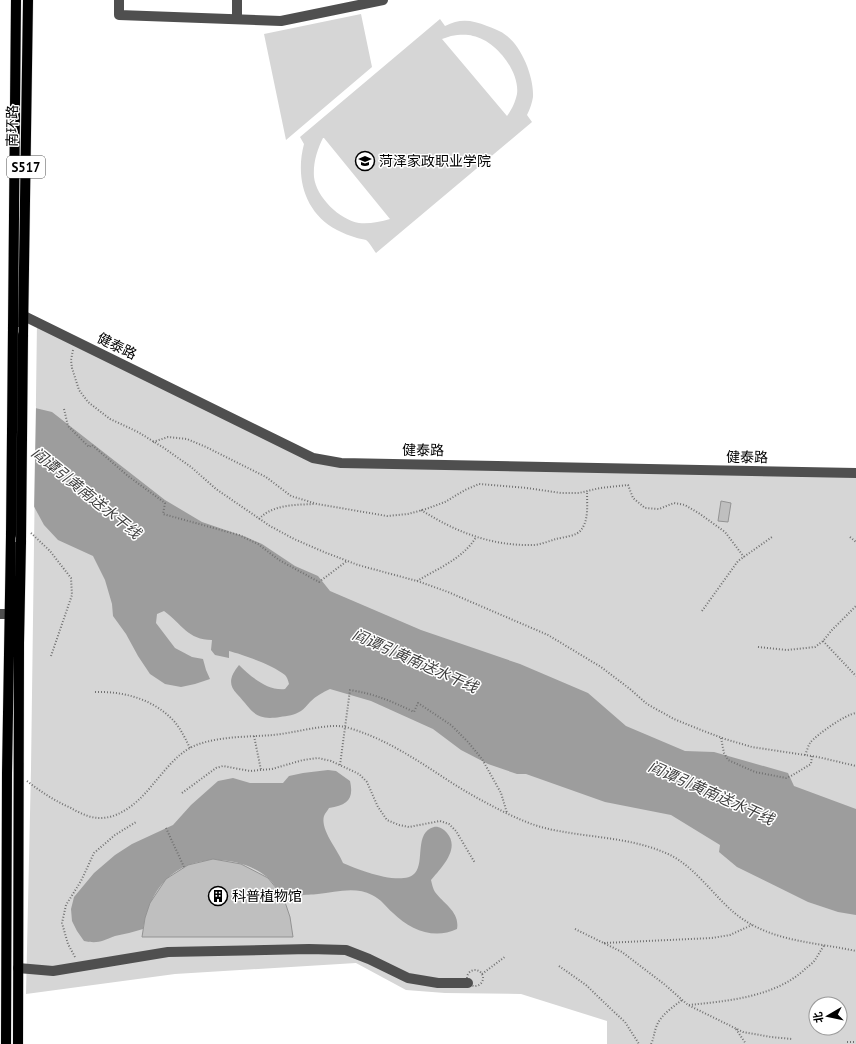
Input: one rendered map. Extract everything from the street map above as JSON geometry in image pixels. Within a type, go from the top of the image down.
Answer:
[{"type":"main road","name":"南环路","points":[[6,1044],[4,614],[10,535],[16,0]]},
{"type":"main road","name":"南环路","points":[[18,1044],[19,651],[28,0]]},
{"type":"street","points":[[119,0],[119,15],[281,21],[383,0]]},
{"type":"street","points":[[237,0],[237,19]]},
{"type":"street","name":"健泰路","points":[[24,316],[314,458],[341,463],[856,473]]},
{"type":"street","points":[[18,968],[53,971],[168,952],[309,949],[346,950],[369,959],[408,978],[438,983],[468,983]]},
{"type":"path","points":[[75,341],[71,360],[72,368],[79,390],[88,402],[110,419],[138,432],[191,467],[216,489],[259,519],[294,539],[347,561],[417,581],[448,592],[548,635],[601,667],[647,704],[674,718],[721,738],[752,747],[812,756],[856,766]]},
{"type":"path","points":[[64,409],[68,426],[89,447],[92,445],[128,476],[165,503],[162,514],[239,536],[258,544],[279,560],[320,582],[347,561]]},
{"type":"path","points":[[153,442],[168,437],[187,439],[206,447],[266,478],[292,496],[316,504],[387,516],[408,514],[421,510],[444,502],[479,484],[527,488],[561,493],[587,492],[628,484],[633,498],[645,508],[658,509],[674,503],[685,505],[725,532],[744,557]]},
{"type":"path","points":[[421,510],[444,524],[476,537],[498,542],[534,545],[580,532],[586,523],[587,492]]},
{"type":"path","points":[[259,519],[265,513],[278,508],[295,505],[316,504]]},
{"type":"path","points":[[28,531],[50,552],[71,578],[72,595],[51,656]]},
{"type":"path","points":[[417,581],[456,558],[471,546],[476,537]]},
{"type":"path","points":[[702,611],[738,561],[772,537]]},
{"type":"path","points":[[850,537],[856,542]]},
{"type":"path","points":[[758,647],[787,650],[815,647],[823,641],[856,606]]},
{"type":"path","points":[[823,641],[856,676]]},
{"type":"path","points":[[340,765],[350,690],[369,693],[414,712],[418,703],[451,725],[477,753],[502,793],[507,814]]},
{"type":"path","points":[[95,692],[107,692],[140,698],[157,706],[173,720],[190,748]]},
{"type":"path","points":[[805,755],[810,743],[819,735],[841,719],[856,713]]},
{"type":"path","points":[[19,775],[40,791],[63,805],[89,817],[105,818],[122,812],[138,801],[168,765],[185,751],[199,744],[232,737],[273,734],[335,725],[355,729],[389,744],[422,763],[476,798],[507,814],[538,826],[559,831],[613,838],[643,845],[668,854],[683,863],[736,915],[759,930],[782,938],[825,944],[856,951]]},
{"type":"path","points":[[254,736],[261,770]]},
{"type":"path","points":[[721,738],[724,753],[728,760],[755,772],[786,778],[811,764],[812,756]]},
{"type":"path","points":[[182,793],[216,768],[223,766],[244,770],[261,770],[318,758],[332,761],[359,774],[367,782],[378,808],[387,820],[409,827],[440,821],[448,824],[456,831],[475,863]]},
{"type":"path","points":[[80,967],[68,944],[62,923],[66,905],[81,881],[94,853],[115,836],[136,822]]},
{"type":"path","points":[[166,828],[184,867]]},
{"type":"path","points":[[603,943],[712,938],[730,935],[752,925]]},
{"type":"path","points":[[576,928],[622,952],[664,984],[688,1005],[743,1032],[771,1037],[792,1038]]},
{"type":"path","points":[[688,1005],[733,999],[778,987],[796,977],[814,961],[825,944]]},
{"type":"path","points":[[482,974],[506,956]]},
{"type":"path","points":[[559,966],[586,985],[625,1022],[639,1044]]},
{"type":"path","points":[[650,1044],[657,1026],[664,1015],[682,1000]]},
{"type":"path","points":[[735,1028],[746,1044]]},
{"type":"path","points":[[847,1042],[856,1042]]},
{"type":"shaded area","points":[[361,14],[372,67],[286,140],[264,34]]},
{"type":"shaded area","points":[[440,19],[445,26],[450,23],[471,21],[500,31],[505,34],[518,48],[529,72],[533,89],[533,97],[527,115],[532,122],[376,253],[366,240],[344,233],[326,223],[310,204],[302,182],[301,169],[304,144],[300,137]],"holes":[[[468,35],[481,39],[490,44],[504,58],[510,67],[517,85],[517,94],[512,108],[507,116],[442,39],[451,36]],[[324,138],[390,219],[367,223],[352,221],[337,212],[324,200],[319,192],[314,177],[316,157]]]},
{"type":"shaded area","points":[[37,322],[314,458],[856,473],[856,1044],[607,1044],[607,1021],[521,994],[445,993],[406,990],[356,963],[175,974],[26,994],[31,769]]},
{"type":"water","name":"阎谭引黄南送水干线","points":[[0,397],[52,412],[165,500],[202,522],[262,544],[295,566],[318,576],[330,591],[421,630],[520,664],[588,693],[626,726],[685,751],[714,752],[788,773],[794,786],[856,809],[856,915],[838,912],[808,902],[737,867],[719,852],[720,845],[671,815],[605,802],[526,774],[517,774],[488,764],[461,750],[433,729],[371,701],[330,689],[317,696],[302,710],[296,713],[271,718],[259,716],[251,710],[232,687],[231,680],[234,672],[239,665],[260,682],[272,688],[279,689],[285,689],[289,684],[285,675],[266,664],[229,651],[229,658],[215,655],[211,650],[212,640],[197,637],[191,634],[164,611],[157,614],[156,623],[175,648],[192,657],[203,659],[210,679],[181,687],[165,684],[150,674],[126,634],[113,616],[112,604],[105,580],[93,556],[58,540],[44,525],[31,501]]},
{"type":"water","points":[[328,770],[336,771],[350,781],[351,787],[350,797],[348,800],[341,805],[329,808],[324,816],[323,822],[327,834],[343,863],[380,876],[391,878],[409,877],[415,873],[418,868],[422,841],[428,830],[437,827],[443,829],[447,833],[451,839],[452,846],[448,858],[431,880],[435,892],[454,913],[457,929],[440,934],[423,932],[407,924],[390,911],[381,901],[366,892],[345,890],[304,895],[295,897],[285,902],[270,880],[256,870],[243,864],[216,860],[202,861],[189,865],[177,871],[166,880],[154,896],[146,916],[143,929],[115,936],[100,942],[84,941],[77,931],[72,921],[71,909],[74,897],[94,873],[115,855],[132,844],[173,825],[191,805],[218,781],[233,778],[250,783],[283,783],[289,776]]},
{"type":"pier","points":[[0,395],[36,406],[34,512],[29,502],[0,481]]},
{"type":"building","points":[[721,501],[731,503],[728,522],[718,521]]},
{"type":"building","name":"科普植物馆","points":[[213,859],[241,864],[268,878],[285,902],[290,917],[293,937],[142,937],[145,918],[150,903],[166,879],[188,865]]},
{"type":"place","name":"菏泽家政职业学院","points":[[365,161]]},
{"type":"place","name":"科普植物馆","points":[[218,896]]}]
